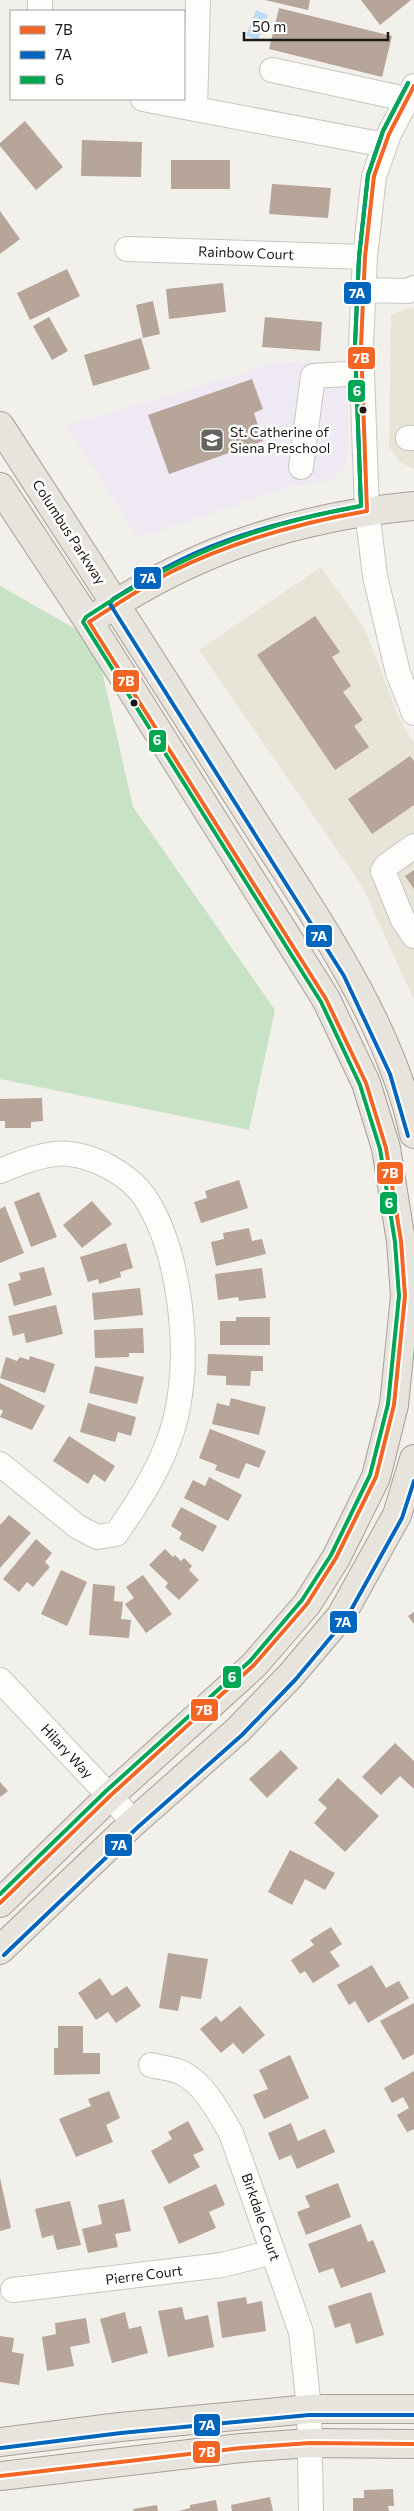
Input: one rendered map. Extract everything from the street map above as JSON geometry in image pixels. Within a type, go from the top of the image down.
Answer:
[{"type":"main road","name":"Columbus Parkway","points":[[0,426],[116,604],[349,973],[396,1072],[414,1134]]},
{"type":"main road","points":[[0,487],[89,622],[326,999],[366,1083],[386,1148],[401,1241],[404,1296],[394,1405],[376,1477],[336,1558],[307,1604],[254,1665],[110,1796],[0,1903]]},
{"type":"main road","points":[[89,622],[180,567],[245,541],[322,519],[367,511],[414,506]]},
{"type":"main road","points":[[0,1950],[134,1822],[238,1730],[291,1675],[341,1616],[397,1515],[414,1459]]},
{"type":"main road","points":[[0,2442],[120,2427],[309,2409],[414,2409]]},
{"type":"main road","points":[[0,2476],[241,2448],[310,2443],[414,2444]]},
{"type":"street","points":[[195,109],[198,0]]},
{"type":"street","points":[[272,70],[410,93],[385,146],[374,176],[366,257],[362,373],[367,511],[375,576],[398,673],[414,713]]},
{"type":"street","points":[[149,100],[385,146]]},
{"type":"street","name":"Rainbow Court","points":[[126,249],[366,257]]},
{"type":"street","points":[[364,290],[408,291],[414,288]]},
{"type":"street","points":[[301,467],[313,376],[362,373]]},
{"type":"street","points":[[414,846],[382,871],[403,920],[414,936]]},
{"type":"street","points":[[0,1170],[29,1160],[68,1153],[99,1162],[127,1179],[142,1194],[156,1218],[178,1288],[182,1331],[182,1373],[177,1407],[164,1455],[145,1493],[116,1534],[97,1537],[78,1527],[0,1464]]},
{"type":"street","name":"Hilary Way","points":[[0,1680],[134,1822]]},
{"type":"street","name":"Birkdale Court","points":[[151,2066],[182,2073],[201,2088],[217,2108],[231,2133],[301,2332],[309,2409],[311,2511]]},
{"type":"street","name":"Pierre Court","points":[[13,2290],[222,2265],[273,2252]]},
{"type":"shaded area","points":[[414,307],[414,469],[400,462],[389,447],[391,315]]},
{"type":"shaded area","name":"St. Catherine of Siena Preschool","points":[[276,361],[349,363],[348,456],[344,468],[335,478],[323,482],[290,487],[138,538],[66,425],[239,375]]},
{"type":"shaded area","points":[[321,567],[365,629],[399,718],[414,743],[414,1000],[362,886],[199,650]]},
{"type":"green space","points":[[0,586],[95,640],[133,807],[275,1010],[249,1130],[0,1079]]},
{"type":"water","points":[[256,10],[268,15],[258,40],[246,36]]},
{"type":"building","points":[[265,0],[310,0],[308,10]]},
{"type":"building","points":[[361,0],[411,0],[380,25]]},
{"type":"building","points":[[279,8],[392,36],[382,77],[269,49]]},
{"type":"building","points":[[25,121],[63,167],[36,190],[0,146],[0,143]]},
{"type":"building","points":[[82,140],[142,142],[141,177],[81,176]]},
{"type":"building","points":[[171,160],[230,160],[230,189],[171,189]]},
{"type":"building","points":[[272,184],[331,188],[328,218],[269,214]]},
{"type":"building","points":[[0,211],[20,239],[0,254]]},
{"type":"building","points":[[67,269],[80,296],[30,320],[17,293]]},
{"type":"building","points":[[223,283],[226,312],[169,319],[166,289]]},
{"type":"building","points":[[153,301],[160,334],[143,338],[136,305]]},
{"type":"building","points":[[49,317],[68,351],[52,360],[33,326]]},
{"type":"building","points":[[265,317],[322,322],[320,351],[262,347]]},
{"type":"building","points":[[141,338],[150,369],[93,386],[84,355]]},
{"type":"building","points":[[252,379],[263,409],[254,413],[263,441],[169,474],[148,415]]},
{"type":"building","points":[[315,616],[340,652],[332,657],[351,686],[343,692],[363,720],[354,726],[369,747],[335,770],[257,655]]},
{"type":"building","points":[[410,756],[414,761],[414,805],[372,834],[348,799]]},
{"type":"building","points":[[414,870],[414,889],[405,876]]},
{"type":"building","points":[[42,1098],[43,1121],[31,1122],[31,1128],[5,1128],[5,1121],[0,1121],[0,1099]]},
{"type":"building","points":[[239,1180],[248,1208],[201,1223],[194,1202],[207,1198],[205,1191]]},
{"type":"building","points":[[39,1192],[57,1237],[31,1247],[14,1202]]},
{"type":"building","points":[[92,1201],[112,1224],[82,1248],[63,1225]]},
{"type":"building","points":[[5,1206],[24,1253],[0,1263],[0,1209]]},
{"type":"building","points":[[249,1228],[252,1241],[262,1239],[266,1254],[216,1266],[211,1242],[224,1239],[223,1233]]},
{"type":"building","points":[[126,1243],[133,1268],[120,1272],[121,1277],[99,1284],[98,1279],[88,1282],[80,1257]]},
{"type":"building","points":[[44,1267],[52,1295],[14,1306],[8,1284],[21,1280],[19,1273]]},
{"type":"building","points":[[262,1268],[266,1298],[239,1301],[238,1297],[218,1300],[215,1274]]},
{"type":"building","points":[[140,1288],[143,1315],[94,1320],[92,1293]]},
{"type":"building","points":[[56,1305],[63,1334],[26,1343],[24,1333],[13,1336],[8,1316]]},
{"type":"building","points":[[236,1317],[270,1317],[270,1345],[220,1345],[220,1321],[236,1321]]},
{"type":"building","points":[[143,1328],[144,1353],[129,1353],[129,1357],[95,1358],[94,1330]]},
{"type":"building","points":[[208,1354],[263,1356],[263,1371],[251,1371],[250,1386],[226,1385],[226,1376],[207,1375]]},
{"type":"building","points":[[30,1356],[55,1364],[45,1393],[0,1378],[6,1357],[17,1361],[20,1357],[29,1360]]},
{"type":"building","points":[[95,1366],[144,1377],[137,1404],[89,1393]]},
{"type":"building","points":[[0,1383],[45,1406],[32,1430],[0,1417],[3,1411],[0,1409]]},
{"type":"building","points":[[231,1398],[266,1407],[259,1435],[212,1424],[217,1403],[229,1406]]},
{"type":"building","points":[[88,1403],[136,1417],[131,1436],[118,1432],[115,1442],[80,1432]]},
{"type":"building","points":[[210,1429],[266,1451],[259,1468],[246,1463],[239,1479],[215,1470],[217,1465],[199,1458]]},
{"type":"building","points":[[69,1436],[115,1466],[105,1482],[94,1474],[88,1484],[53,1461]]},
{"type":"building","points":[[209,1477],[242,1495],[228,1521],[184,1498],[193,1480],[205,1486]]},
{"type":"building","points":[[181,1507],[217,1526],[203,1552],[179,1539],[182,1533],[171,1526]]},
{"type":"building","points":[[9,1515],[31,1533],[0,1568],[0,1525]]},
{"type":"building","points":[[36,1539],[52,1553],[45,1562],[50,1567],[33,1587],[27,1582],[19,1592],[3,1579]]},
{"type":"building","points":[[165,1549],[173,1557],[175,1555],[181,1561],[184,1558],[192,1566],[189,1570],[199,1580],[179,1600],[165,1587],[168,1583],[149,1565]]},
{"type":"building","points":[[61,1570],[87,1582],[67,1626],[41,1614]]},
{"type":"building","points":[[143,1575],[172,1614],[146,1633],[125,1604],[134,1598],[126,1587]]},
{"type":"building","points":[[93,1584],[115,1586],[114,1601],[123,1602],[121,1619],[131,1620],[129,1638],[89,1635]]},
{"type":"building","points":[[414,1612],[414,1624],[408,1616]]},
{"type":"building","points":[[395,1743],[414,1761],[414,1789],[400,1776],[381,1795],[362,1777]]},
{"type":"building","points":[[281,1750],[298,1768],[267,1798],[249,1779]]},
{"type":"building","points":[[338,1778],[379,1816],[345,1852],[314,1823],[327,1808],[318,1800]]},
{"type":"building","points":[[0,1782],[8,1791],[0,1797]]},
{"type":"building","points":[[290,1850],[335,1873],[325,1890],[305,1879],[292,1905],[268,1892]]},
{"type":"building","points":[[331,1927],[342,1944],[330,1952],[340,1966],[313,1983],[305,1971],[300,1974],[291,1960],[314,1945],[310,1940]]},
{"type":"building","points":[[168,1953],[208,1959],[201,1999],[181,1996],[178,2011],[159,2008]]},
{"type":"building","points":[[372,1965],[386,1988],[399,1981],[409,1998],[368,2023],[355,2001],[349,2005],[337,1985]]},
{"type":"building","points":[[100,1978],[112,1996],[127,1986],[141,2006],[116,2023],[108,2012],[96,2020],[78,1993]]},
{"type":"building","points":[[414,2003],[414,2054],[403,2060],[380,2021]]},
{"type":"building","points":[[240,2006],[265,2035],[243,2054],[233,2043],[221,2053],[200,2029],[216,2016],[221,2022]]},
{"type":"building","points":[[58,2026],[83,2026],[83,2053],[100,2053],[100,2074],[54,2075],[54,2048],[58,2048]]},
{"type":"building","points":[[290,2055],[309,2098],[264,2119],[253,2095],[268,2089],[259,2070]]},
{"type":"building","points":[[414,2071],[414,2129],[407,2132],[397,2115],[409,2108],[403,2097],[392,2103],[384,2088]]},
{"type":"building","points":[[109,2091],[120,2118],[106,2125],[113,2142],[76,2157],[59,2119],[91,2106],[88,2099]]},
{"type":"building","points":[[188,2121],[204,2150],[193,2155],[200,2167],[169,2184],[151,2151],[172,2139],[168,2132]]},
{"type":"building","points":[[291,2123],[298,2141],[325,2129],[335,2152],[297,2169],[291,2155],[279,2160],[268,2133]]},
{"type":"building","points":[[0,2178],[11,2228],[0,2231]]},
{"type":"building","points":[[338,2183],[351,2217],[306,2235],[297,2212],[310,2207],[305,2196]]},
{"type":"building","points":[[216,2184],[225,2205],[209,2212],[216,2228],[179,2244],[163,2207]]},
{"type":"building","points":[[124,2199],[131,2231],[115,2234],[118,2247],[88,2253],[82,2229],[102,2224],[98,2205]]},
{"type":"building","points":[[70,2201],[81,2245],[57,2250],[53,2235],[42,2238],[35,2209]]},
{"type":"building","points":[[361,2224],[368,2242],[373,2240],[386,2272],[341,2288],[333,2268],[319,2273],[308,2244]]},
{"type":"building","points":[[371,2292],[384,2335],[356,2344],[350,2323],[335,2328],[328,2306]]},
{"type":"building","points":[[246,2297],[247,2304],[262,2301],[266,2331],[222,2338],[217,2302]]},
{"type":"building","points":[[182,2307],[185,2320],[208,2315],[214,2347],[168,2357],[158,2311]]},
{"type":"building","points":[[125,2312],[129,2329],[141,2326],[148,2353],[112,2363],[100,2319]]},
{"type":"building","points":[[86,2318],[90,2343],[70,2347],[74,2366],[47,2371],[42,2337],[56,2334],[55,2323]]},
{"type":"building","points":[[0,2336],[14,2338],[12,2352],[24,2354],[19,2385],[0,2382]]},
{"type":"building","points":[[393,2489],[394,2506],[388,2506],[389,2511],[353,2511],[353,2498],[364,2498],[364,2490]]},
{"type":"building","points":[[270,2497],[273,2511],[232,2511],[231,2505]]},
{"type":"building","points":[[216,2500],[218,2511],[179,2511],[190,2508],[190,2505]]},
{"type":"building","points":[[157,2505],[158,2511],[134,2511],[133,2509]]},
{"type":"transit line","name":"7A","points":[[408,83],[383,131],[368,175],[359,257],[355,345],[361,506],[279,524],[219,543],[166,567],[113,599],[110,604],[344,976],[390,1074],[408,1136]]},
{"type":"transit line","name":"6","points":[[0,1894],[106,1791],[250,1661],[302,1600],[331,1555],[370,1475],[388,1404],[399,1296],[395,1242],[380,1149],[360,1085],[321,1002],[83,622],[86,617],[152,577],[184,560],[217,546],[285,523],[361,506],[355,345],[359,257],[368,175],[383,131],[408,83]]},
{"type":"transit line","name":"7B","points":[[0,1903],[110,1796],[254,1665],[307,1604],[336,1558],[376,1477],[394,1405],[405,1296],[401,1241],[386,1148],[366,1083],[326,999],[89,622],[160,578],[218,551],[291,527],[367,511],[361,345],[365,257],[374,176],[389,134],[414,86]]},
{"type":"transit line","name":"7A","points":[[4,1955],[138,1827],[242,1735],[296,1679],[346,1619],[402,1518],[414,1481]]},
{"type":"transit line","name":"7A","points":[[1,2448],[121,2433],[309,2415],[414,2415]]},
{"type":"transit line","name":"7B","points":[[0,2476],[241,2448],[310,2443],[414,2444]]},
{"type":"place","name":"St. Catherine of Siena Preschool","points":[[212,440]]}]
